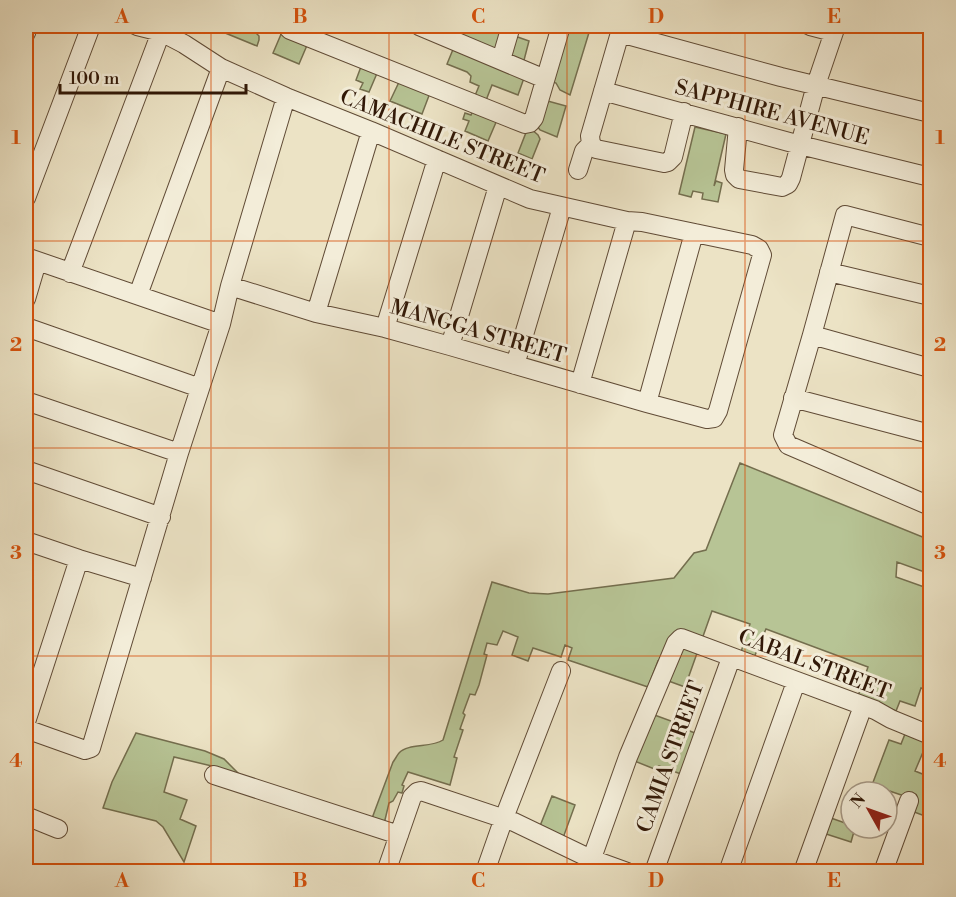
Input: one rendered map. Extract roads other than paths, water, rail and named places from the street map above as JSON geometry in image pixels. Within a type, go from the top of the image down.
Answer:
[{"type":"street","points":[[26,33],[28,26]]},
{"type":"street","points":[[26,198],[91,26]]},
{"type":"street","name":"CAMACHILE STREET","points":[[137,26],[161,33],[221,68],[286,97],[530,199],[627,221],[752,244],[759,249],[762,255],[718,411],[714,418]]},
{"type":"street","points":[[286,26],[290,30],[523,124],[533,120],[561,26]]},
{"type":"street","points":[[501,60],[511,26]]},
{"type":"street","points":[[738,127],[735,175],[739,179],[784,186],[789,181],[834,29],[810,26]]},
{"type":"street","points":[[430,28],[545,79]]},
{"type":"street","points":[[684,112],[673,157],[668,162],[596,149],[591,144],[590,136],[621,29],[781,77],[930,113]]},
{"type":"street","points":[[70,273],[161,33]]},
{"type":"street","points":[[138,295],[221,68]]},
{"type":"street","name":"SAPPHIRE AVENUE","points":[[603,91],[800,145],[930,177]]},
{"type":"street","points":[[26,729],[86,750],[91,748],[179,453],[221,324],[230,286],[286,97]]},
{"type":"street","points":[[316,313],[371,132]]},
{"type":"street","points":[[578,170],[584,151],[591,144]]},
{"type":"street","points":[[385,328],[437,159]]},
{"type":"street","points":[[450,346],[498,186]]},
{"type":"street","points":[[515,365],[562,207]]},
{"type":"street","points":[[930,237],[845,215],[783,435],[788,445],[930,506]]},
{"type":"street","points":[[580,384],[627,221]]},
{"type":"street","points":[[647,403],[694,233]]},
{"type":"street","points":[[26,299],[32,259],[221,324]]},
{"type":"street","points":[[829,272],[930,296]]},
{"type":"street","name":"MANGGA STREET","points":[[230,286],[316,313],[385,328],[647,403],[707,419],[714,418]]},
{"type":"street","points":[[26,327],[200,388]]},
{"type":"street","points":[[812,335],[930,368]]},
{"type":"street","points":[[793,398],[930,434]]},
{"type":"street","points":[[26,401],[179,453]]},
{"type":"street","points":[[26,470],[161,518]]},
{"type":"street","points":[[26,541],[142,578]]},
{"type":"street","points":[[26,722],[79,559]]},
{"type":"street","name":"CABAL STREET","points":[[589,865],[628,757],[676,643],[681,638],[875,710],[930,735]]},
{"type":"street","name":"CAMIA STREET","points":[[654,872],[731,658]]},
{"type":"street","points":[[485,872],[561,671]]},
{"type":"street","points":[[728,872],[796,682]]},
{"type":"street","points":[[803,872],[862,706]]},
{"type":"street","points":[[214,775],[399,836]]},
{"type":"street","points":[[386,872],[413,795],[424,791],[532,830],[589,865],[627,872]]},
{"type":"street","points":[[883,872],[909,801]]},
{"type":"street","points":[[26,816],[58,828]]}]
